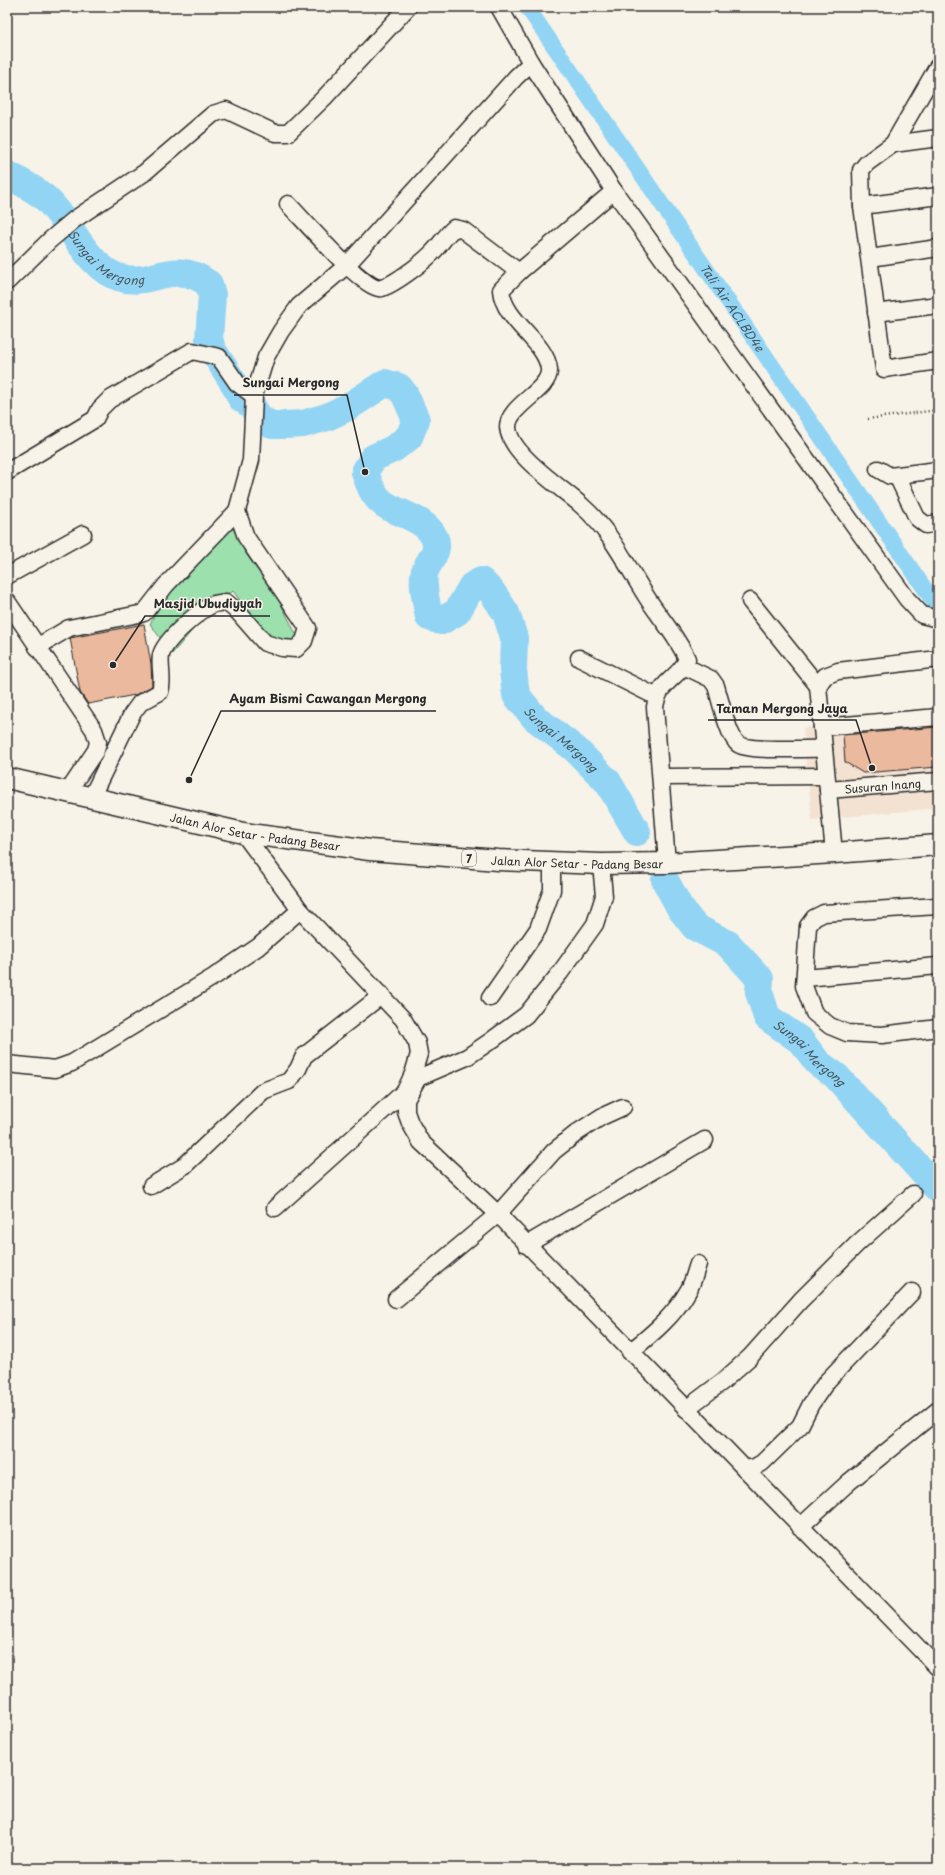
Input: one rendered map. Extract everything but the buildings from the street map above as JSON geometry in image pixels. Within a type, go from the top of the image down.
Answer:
[{"type":"main road","name":"Jalan Alor Setar - Padang Besar","points":[[7,778],[243,833],[370,850],[498,860],[601,864],[667,863],[938,845]]},
{"type":"street","points":[[7,282],[50,240],[75,219],[144,174],[214,114],[226,110],[275,133],[288,132],[324,98],[408,7]]},
{"type":"street","points":[[499,7],[531,63],[614,191],[907,599],[922,614],[938,619]]},
{"type":"street","points":[[37,647],[69,628],[144,613],[171,580],[237,511],[251,460],[254,399],[266,357],[281,331],[299,306],[346,266],[516,77],[531,63]]},
{"type":"street","points":[[938,66],[932,85],[892,144],[867,163],[861,170],[862,206],[884,369],[938,361]]},
{"type":"street","points":[[892,144],[938,138]]},
{"type":"street","points":[[614,191],[519,272],[501,290],[502,300],[510,314],[545,356],[549,369],[547,379],[514,413],[508,425],[511,441],[527,459],[582,506],[599,524],[624,557],[646,596],[683,649],[687,659],[684,666],[664,684],[657,697],[655,707],[667,863]]},
{"type":"street","points":[[862,206],[938,196]]},
{"type":"street","points":[[288,204],[346,266],[372,286],[380,288],[404,274],[432,253],[447,234],[454,228],[463,230],[519,272]]},
{"type":"street","points":[[870,258],[938,248]]},
{"type":"street","points":[[876,313],[938,305]]},
{"type":"street","points":[[7,472],[95,420],[100,409],[109,400],[137,382],[192,351],[219,357],[237,383],[254,399]]},
{"type":"street","points":[[878,469],[883,474],[897,476],[938,470]]},
{"type":"street","points":[[897,476],[917,518],[926,525],[938,523]]},
{"type":"street","points":[[91,798],[132,714],[140,703],[160,692],[162,681],[161,655],[170,640],[195,616],[214,604],[226,602],[238,612],[266,643],[282,648],[296,649],[304,641],[308,628],[246,537],[237,511]]},
{"type":"street","points":[[7,576],[83,534]]},
{"type":"street","points":[[7,601],[94,730],[98,742],[96,750],[67,793]]},
{"type":"street","points":[[750,601],[818,686],[834,853]]},
{"type":"street","points":[[579,658],[657,697]]},
{"type":"street","points":[[818,686],[825,676],[838,671],[938,659]]},
{"type":"street","points":[[684,666],[711,679],[716,686],[732,737],[738,744],[751,748],[824,748]]},
{"type":"street","points":[[822,727],[938,717]]},
{"type":"street","name":"Susuran Inang","points":[[660,777],[827,783],[938,781]]},
{"type":"street","points":[[243,833],[300,910],[382,995],[403,1019],[417,1042],[419,1054],[418,1078],[406,1100],[406,1112],[410,1123],[421,1142],[498,1214],[526,1245],[938,1668]]},
{"type":"street","points":[[490,998],[538,929],[552,890],[552,863]]},
{"type":"street","points":[[418,1078],[467,1057],[526,1016],[560,973],[595,924],[604,896],[601,864]]},
{"type":"street","points":[[938,906],[824,914],[814,918],[808,926],[804,986],[814,1013],[830,1026],[846,1033],[882,1035],[938,1028]]},
{"type":"street","points":[[7,1064],[55,1069],[72,1063],[215,976],[258,947],[300,910]]},
{"type":"street","points":[[805,978],[938,966]]},
{"type":"street","points":[[151,1186],[184,1166],[263,1091],[289,1081],[298,1069],[304,1056],[382,995]]},
{"type":"street","points":[[275,1208],[405,1090],[413,1074],[419,1054]]},
{"type":"street","points":[[396,1299],[498,1214],[554,1151],[601,1116],[622,1107]]},
{"type":"street","points":[[526,1245],[705,1140]]},
{"type":"street","points":[[686,1409],[722,1382],[750,1357],[801,1300],[851,1250],[913,1194]]},
{"type":"street","points":[[630,1352],[651,1335],[672,1314],[689,1290],[698,1264]]},
{"type":"street","points":[[745,1469],[755,1467],[762,1463],[800,1426],[811,1404],[827,1380],[912,1292]]},
{"type":"street","points":[[800,1527],[849,1482],[938,1410]]},
{"type":"path","points":[[868,419],[938,410]]},
{"type":"shaded area","points":[[938,715],[938,808],[812,820],[803,728]]},
{"type":"green space","points":[[230,522],[246,554],[279,600],[298,638],[290,646],[269,643],[256,622],[233,591],[195,627],[172,654],[150,624],[163,600]]},
{"type":"waterway","name":"Tali Air ACLBD4e","points":[[527,7],[938,608]]},
{"type":"waterway","name":"Sungai Mergong","points":[[7,174],[44,197],[62,217],[87,253],[107,272],[130,280],[142,279],[162,274],[184,273],[196,276],[209,284],[212,295],[209,339],[212,349],[235,385],[241,398],[252,406],[260,419],[272,425],[303,424],[327,417],[348,407],[385,383],[399,387],[405,395],[416,420],[409,437],[393,449],[373,458],[365,472],[372,490],[380,501],[390,508],[419,521],[434,537],[436,542],[434,555],[425,571],[424,576],[429,617],[441,621],[457,612],[472,586],[481,581],[492,592],[506,613],[514,638],[513,670],[516,695],[535,718],[575,749],[608,782],[637,832]]},
{"type":"waterway","name":"Sungai Mergong","points":[[665,880],[680,908],[695,927],[728,944],[760,979],[759,992],[767,1017],[801,1041],[818,1063],[836,1076],[938,1189]]},
{"type":"place","name":"Sungai Mergong","points":[[365,472]]},
{"type":"place","name":"Masjid Ubudiyyah","points":[[113,665]]},
{"type":"place","name":"Taman Mergong Jaya","points":[[872,768]]},
{"type":"place","name":"Ayam Bismi Cawangan Mergong","points":[[189,780]]}]
